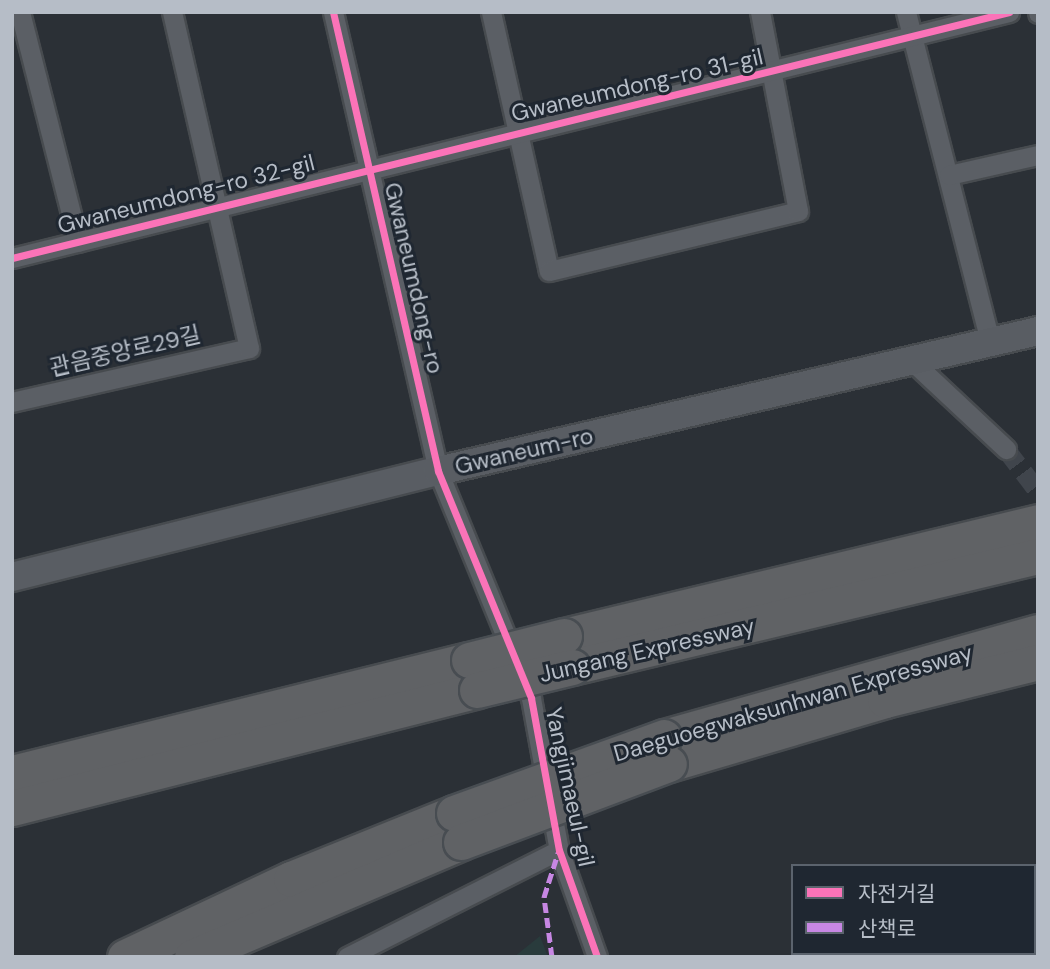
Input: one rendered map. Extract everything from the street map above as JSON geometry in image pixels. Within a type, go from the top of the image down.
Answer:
[{"type":"highway","name":"Jungang Expressway","points":[[12,773],[473,675],[568,652],[1038,522]]},
{"type":"highway","name":"Jungang Expressway","points":[[568,652],[1038,556]]},
{"type":"highway","name":"Daeguoegwaksunhwan Expressway","points":[[125,957],[291,879],[458,828],[667,751],[1038,632]]},
{"type":"highway","name":"Daeguoegwaksunhwan Expressway","points":[[667,751],[874,704],[1038,662]]},
{"type":"highway","name":"Jungang Expressway","points":[[12,808],[473,675]]},
{"type":"highway","name":"Daeguoegwaksunhwan Expressway","points":[[192,957],[458,828]]},
{"type":"main road","name":"Gwaneum-ro","points":[[12,577],[438,471],[1038,331]]},
{"type":"street","name":"Gwaneumdong-ro 32-gil","points":[[20,12],[78,242]]},
{"type":"street","name":"Gwaneumdong-ro 32-gil","points":[[172,12],[214,207],[249,348]]},
{"type":"street","name":"Gwaneumdong-ro","points":[[333,12],[438,471]]},
{"type":"street","points":[[491,12],[519,133]]},
{"type":"street","name":"Gwaneumdong-ro 31-gil","points":[[519,133],[549,271],[798,211],[760,12]]},
{"type":"street","points":[[906,12],[990,342]]},
{"type":"street","name":"Gwaneumdong-ro 31-gil","points":[[370,167],[773,73],[1009,12]]},
{"type":"street","points":[[949,176],[1038,155]]},
{"type":"street","name":"Gwaneumdong-ro 32-gil","points":[[12,258],[370,167]]},
{"type":"street","name":"관음중앙로29길","points":[[12,402],[249,348]]},
{"type":"street","points":[[912,361],[1006,449]]},
{"type":"street","name":"Yangjimaeul-gil","points":[[438,471],[531,698],[559,850],[597,957]]},
{"type":"street","points":[[347,957],[559,850]]},
{"type":"shaded area","points":[[540,936],[548,957],[514,957]]},
{"type":"tunnel","points":[[1006,449],[1038,491]]},
{"type":"marked path","points":[[552,957],[544,897],[559,850]]},
{"type":"cycle path","points":[[333,12],[438,471],[531,698],[559,850],[597,957]]},
{"type":"cycle path","points":[[12,258],[1009,12]]}]
